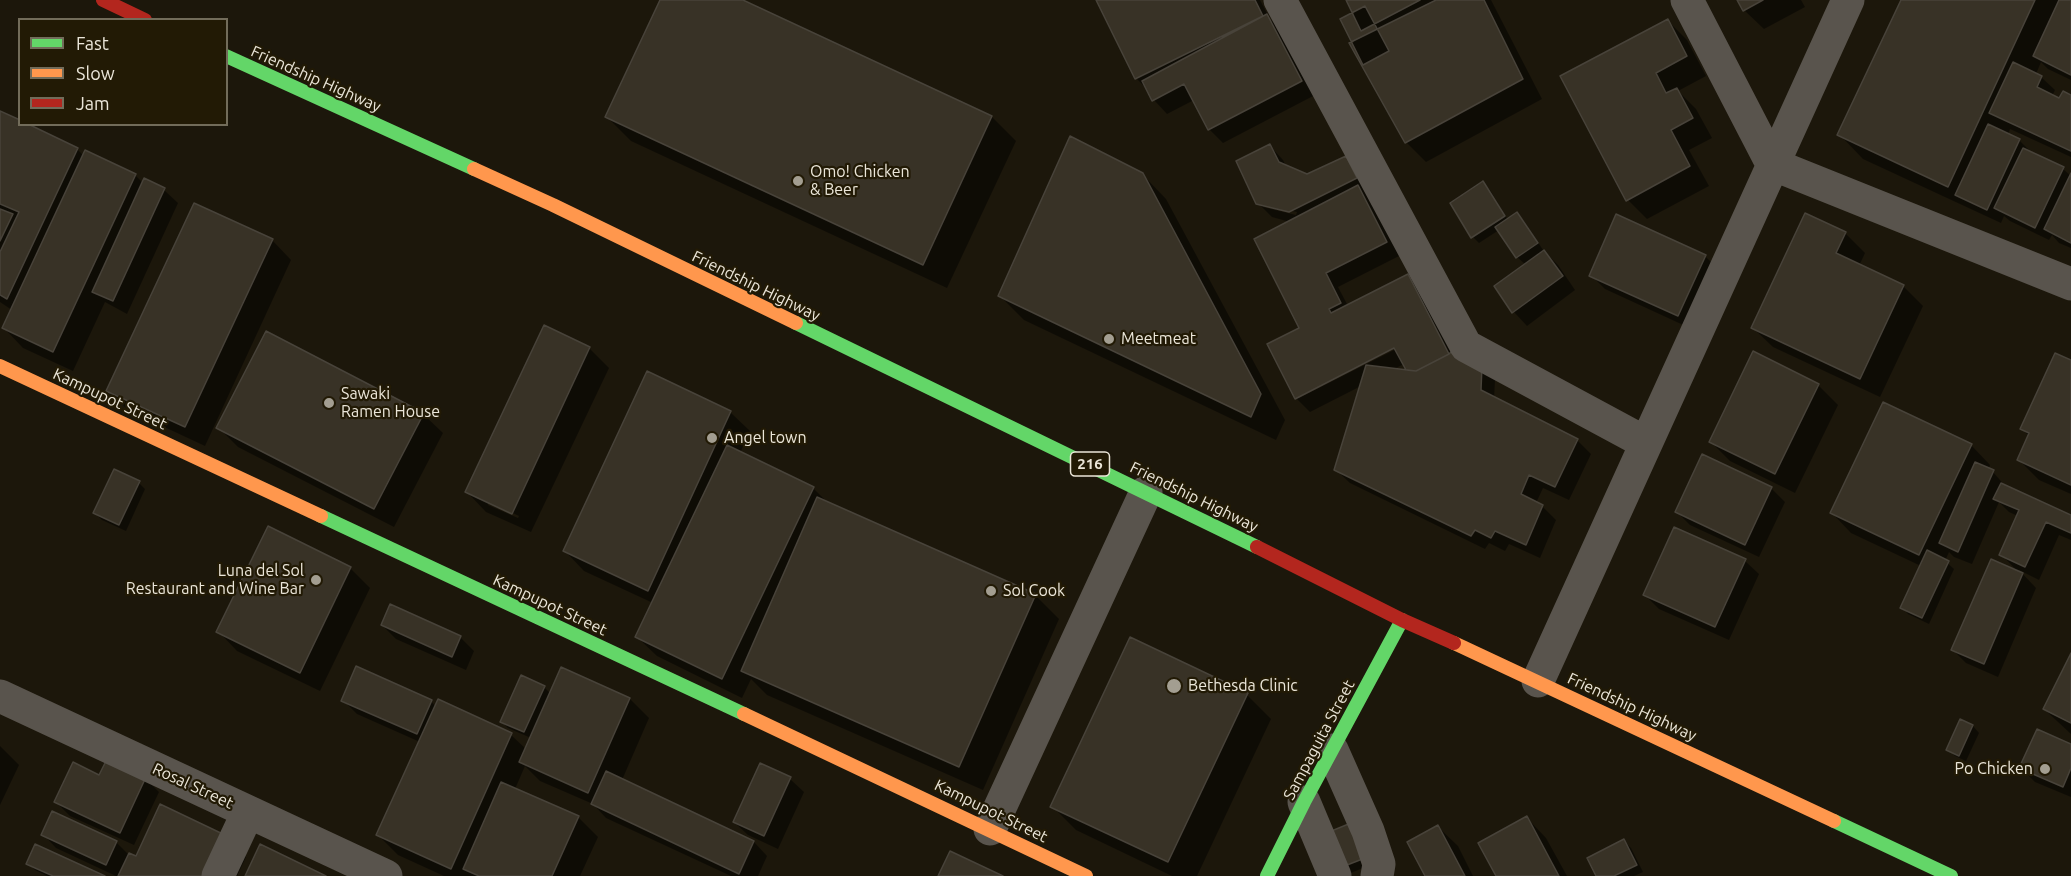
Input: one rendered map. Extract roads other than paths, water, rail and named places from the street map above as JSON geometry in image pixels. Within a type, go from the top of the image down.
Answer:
[{"type":"main road","points":[[102,0],[141,18]]},
{"type":"main road","name":"Friendship Highway","points":[[228,57],[553,205],[1146,492],[1402,620],[1538,681],[1951,876]]},
{"type":"main road","name":"Kampupot Street","points":[[0,366],[1086,876]]},
{"type":"main road","name":"Sampaguita Street","points":[[1267,876],[1402,620]]},
{"type":"street","points":[[1280,0],[1466,346],[1646,443]]},
{"type":"street","points":[[1687,0],[1772,164],[2071,284]]},
{"type":"street","points":[[1538,681],[1848,0]]},
{"type":"street","points":[[990,829],[1146,492]]},
{"type":"street","name":"Rosal Street","points":[[0,696],[386,876]]},
{"type":"street","points":[[1332,750],[1380,864],[1377,876]]},
{"type":"street","points":[[1304,802],[1335,876]]},
{"type":"street","points":[[218,876],[248,812]]},
{"type":"place","name":"Omo! Chicken & Beer","points":[[798,181]]},
{"type":"place","name":"Meetmeat","points":[[1109,339]]},
{"type":"place","name":"Sawaki Ramen House","points":[[329,403]]},
{"type":"place","name":"Angel town","points":[[712,438]]},
{"type":"place","name":"Luna del Sol Restaurant and Wine Bar","points":[[316,580]]},
{"type":"place","name":"Sol Cook","points":[[991,591]]},
{"type":"place","name":"Bethesda Clinic","points":[[1174,686]]},
{"type":"place","name":"Po Chicken","points":[[2045,769]]}]
